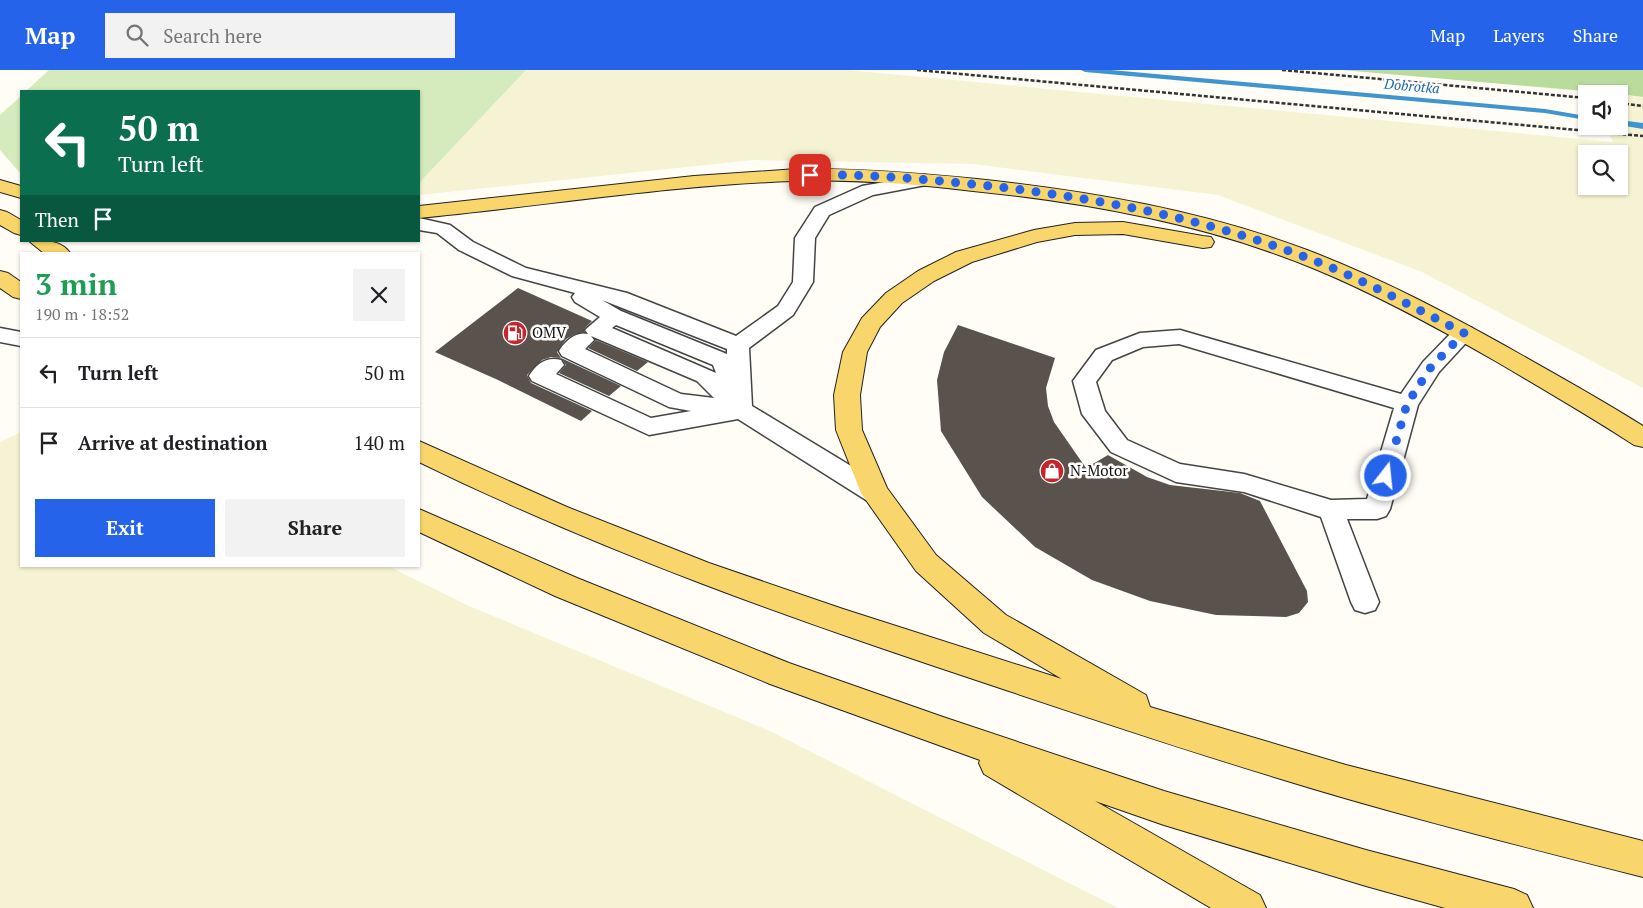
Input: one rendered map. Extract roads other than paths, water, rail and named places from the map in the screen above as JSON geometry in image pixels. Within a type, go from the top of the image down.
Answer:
[{"type":"main road","points":[[420,212],[710,180],[849,174],[925,180],[1062,196],[1161,214],[1221,229],[1297,254],[1376,288],[1464,333],[1643,438]]},
{"type":"main road","points":[[0,186],[20,192]]},
{"type":"main road","points":[[0,216],[20,228]]},
{"type":"main road","points":[[1178,731],[995,624],[926,563],[875,493],[850,430],[847,395],[855,352],[870,323],[894,298],[926,276],[964,257],[1034,236],[1075,229],[1123,228],[1206,243],[1278,266],[1464,333]]},
{"type":"main road","points":[[42,242],[57,252]]},
{"type":"main road","points":[[0,278],[20,291]]},
{"type":"main road","points":[[420,452],[460,472],[609,535],[831,620],[1178,731],[1396,796],[1643,860]]},
{"type":"main road","points":[[420,520],[566,587],[709,645],[781,674],[943,732],[1164,808],[1366,868],[1514,908]]},
{"type":"main road","points":[[943,732],[1247,908]]},
{"type":"lane","points":[[738,346],[786,310],[803,282],[805,238],[822,211],[868,190],[925,180]]},
{"type":"lane","points":[[420,224],[443,229],[466,246],[518,272],[620,298],[738,346]]},
{"type":"lane","points":[[556,282],[614,316],[722,360],[740,410]]},
{"type":"lane","points":[[614,316],[540,376],[649,427],[740,410]]},
{"type":"lane","points":[[1407,404],[1180,337],[1140,340],[1104,355],[1084,381],[1094,414],[1120,446],[1176,473],[1244,483],[1331,510],[1377,509],[1407,404],[1431,367],[1464,333]]},
{"type":"lane","points":[[0,334],[20,339]]},
{"type":"lane","points":[[738,346],[740,410]]},
{"type":"lane","points":[[576,347],[677,401],[740,410]]},
{"type":"lane","points":[[576,347],[705,376],[740,410],[875,493]]},
{"type":"lane","points":[[1331,510],[1365,602]]},
{"type":"waterway","name":"Dobrotka","points":[[1085,70],[1545,111],[1578,117]]},
{"type":"waterway","name":"Dobrotka","points":[[1628,124],[1643,126]]},
{"type":"place","name":"OMV","points":[[515,333]]},
{"type":"place","name":"N-Motor","points":[[1052,471]]}]
